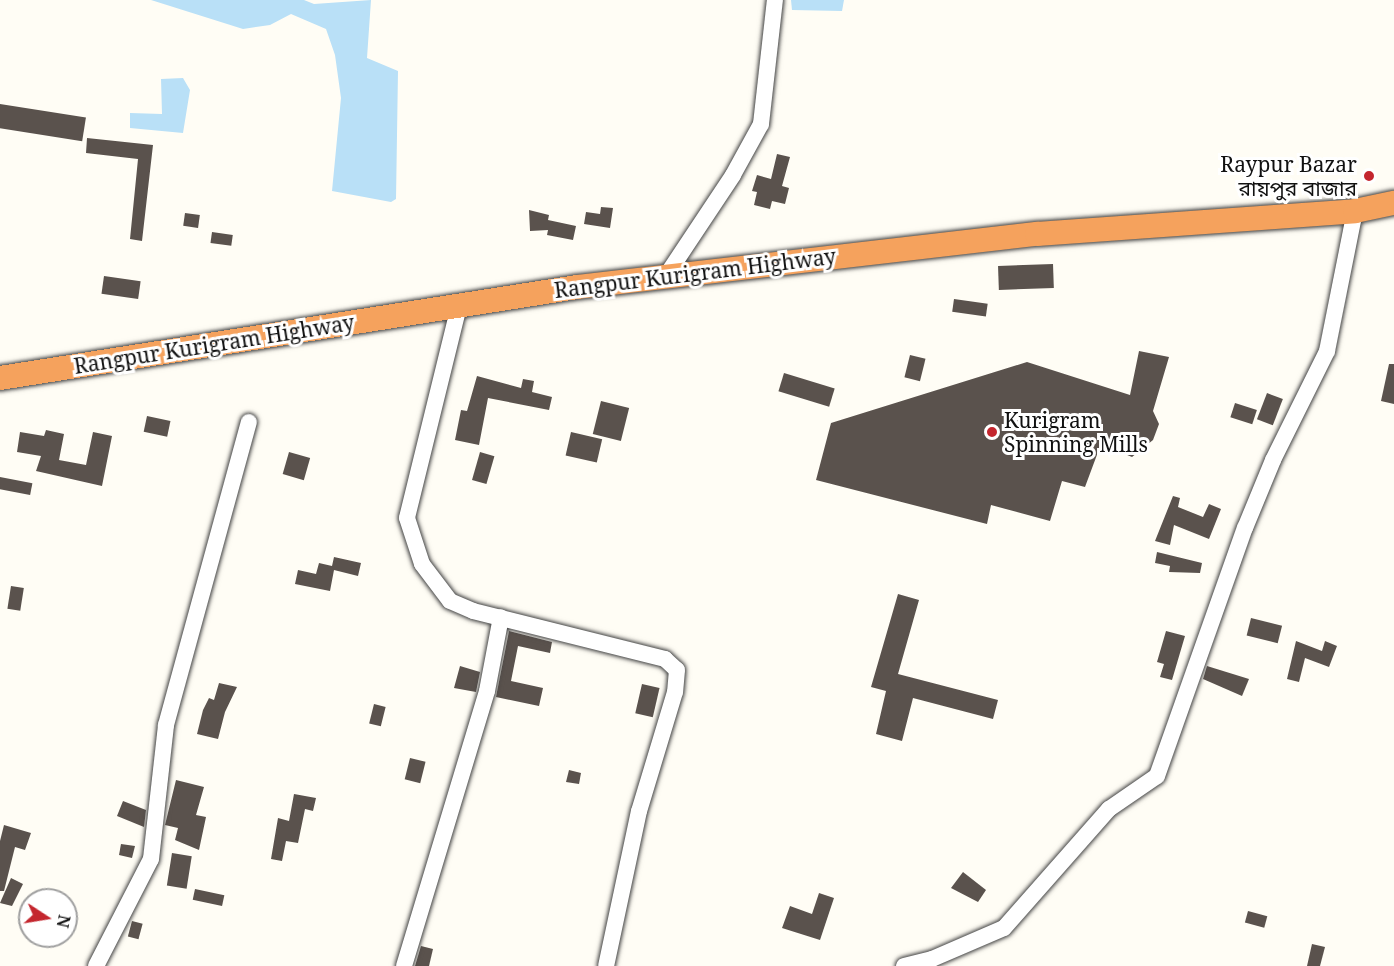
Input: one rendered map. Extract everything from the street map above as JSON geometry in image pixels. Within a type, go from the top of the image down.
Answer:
[{"type":"highway","name":"Rangpur Kurigram Highway","points":[[0,378],[666,276],[1036,234],[1354,211],[1394,203]]},
{"type":"street","points":[[666,276],[733,175],[761,124],[775,0]]},
{"type":"street","points":[[904,966],[932,959],[1004,928],[1109,809],[1157,776],[1245,528],[1273,460],[1327,351],[1354,211]]},
{"type":"street","points":[[459,306],[407,518],[422,564],[450,601],[501,618],[665,659],[677,670],[675,692],[639,811],[606,966]]},
{"type":"street","points":[[96,966],[151,859],[166,725],[249,422]]},
{"type":"street","points":[[404,966],[487,691],[501,618]]},
{"type":"water","points":[[151,0],[304,0],[314,4],[371,0],[367,58],[398,71],[396,199],[391,202],[332,191],[341,98],[335,55],[326,29],[291,14],[270,25],[243,29]]},
{"type":"water","points":[[791,0],[844,0],[842,11],[792,10]]},
{"type":"water","points":[[183,78],[190,90],[183,133],[130,128],[130,113],[162,114],[161,79]]},
{"type":"building","points":[[0,104],[86,118],[82,141],[0,128]]},
{"type":"building","points":[[87,138],[153,145],[142,241],[130,239],[138,159],[86,153]]},
{"type":"building","points":[[777,154],[790,157],[782,186],[789,188],[785,204],[772,201],[770,209],[754,205],[757,192],[752,191],[757,175],[771,179]]},
{"type":"building","points":[[601,207],[613,208],[610,228],[584,224],[586,212],[600,214]]},
{"type":"building","points":[[529,210],[549,215],[548,220],[576,226],[573,240],[547,235],[548,230],[530,231]]},
{"type":"building","points":[[185,213],[200,215],[198,228],[183,226]]},
{"type":"building","points":[[212,232],[233,235],[231,246],[210,243]]},
{"type":"building","points":[[1053,264],[1054,288],[999,290],[998,266]]},
{"type":"building","points":[[104,276],[141,281],[138,299],[101,294]]},
{"type":"building","points":[[954,299],[988,304],[986,317],[952,312]]},
{"type":"building","name":"Kurigram Spinning Mills","points":[[1139,351],[1169,357],[1153,411],[1159,424],[1153,440],[1132,457],[1101,444],[1085,487],[1062,481],[1050,521],[991,505],[987,524],[816,480],[831,423],[1027,362],[1130,395]]},
{"type":"building","points":[[910,355],[926,359],[920,381],[904,377]]},
{"type":"building","points":[[1389,364],[1394,364],[1394,404],[1381,401]]},
{"type":"building","points":[[784,373],[835,388],[829,407],[778,391]]},
{"type":"building","points":[[477,376],[521,388],[523,379],[534,381],[532,392],[552,397],[549,410],[488,398],[479,445],[455,440],[461,410],[467,411]]},
{"type":"building","points":[[1267,393],[1283,399],[1273,425],[1257,419]]},
{"type":"building","points":[[601,401],[629,408],[621,441],[593,434]]},
{"type":"building","points":[[1235,403],[1257,410],[1252,424],[1230,417]]},
{"type":"building","points":[[147,416],[170,421],[167,437],[144,432]]},
{"type":"building","points":[[46,430],[64,434],[59,460],[86,465],[93,432],[112,436],[102,486],[36,471],[41,456],[17,452],[20,432],[44,436]]},
{"type":"building","points":[[571,432],[602,439],[597,463],[566,455]]},
{"type":"building","points":[[289,452],[310,458],[304,480],[283,474]]},
{"type":"building","points":[[480,452],[494,456],[486,484],[472,480]]},
{"type":"building","points":[[0,477],[32,483],[30,495],[0,489]]},
{"type":"building","points":[[1173,496],[1180,498],[1178,507],[1203,517],[1209,504],[1221,509],[1209,539],[1174,525],[1170,545],[1155,541]]},
{"type":"building","points":[[1157,552],[1202,563],[1200,573],[1169,572],[1170,566],[1155,563]]},
{"type":"building","points":[[334,557],[361,563],[358,576],[334,570],[330,591],[295,584],[298,570],[316,574],[319,563],[332,566]]},
{"type":"building","points":[[11,586],[24,588],[20,611],[7,609]]},
{"type":"building","points":[[898,594],[919,600],[898,674],[998,700],[993,719],[913,698],[902,741],[876,734],[886,691],[871,687]]},
{"type":"building","points":[[1251,618],[1282,626],[1278,643],[1247,635]]},
{"type":"building","points":[[509,631],[552,642],[550,653],[518,646],[511,681],[543,688],[539,706],[496,697]]},
{"type":"building","points":[[1166,631],[1185,636],[1172,680],[1160,677],[1164,664],[1157,662]]},
{"type":"building","points":[[1296,641],[1322,651],[1325,641],[1337,646],[1329,667],[1305,658],[1299,682],[1287,679]]},
{"type":"building","points":[[460,666],[480,672],[476,692],[454,688]]},
{"type":"building","points":[[1207,666],[1249,679],[1242,696],[1203,679]]},
{"type":"building","points":[[219,683],[237,687],[225,712],[218,739],[197,734],[203,710],[209,698],[214,700]]},
{"type":"building","points":[[642,684],[660,688],[653,717],[635,713]]},
{"type":"building","points":[[374,704],[386,707],[381,726],[369,723]]},
{"type":"building","points":[[410,758],[426,762],[420,783],[405,779]]},
{"type":"building","points":[[569,770],[581,773],[579,784],[566,782]]},
{"type":"building","points":[[176,780],[204,787],[196,815],[206,817],[199,850],[175,840],[178,828],[165,825]]},
{"type":"building","points":[[294,794],[316,798],[313,811],[305,809],[298,843],[286,841],[282,861],[271,859],[278,818],[289,821]]},
{"type":"building","points":[[123,801],[146,810],[144,827],[117,816]]},
{"type":"building","points":[[4,825],[31,833],[25,850],[15,847],[4,891],[0,891],[0,841]]},
{"type":"building","points":[[121,844],[135,846],[132,858],[119,855]]},
{"type":"building","points":[[172,853],[192,856],[187,889],[167,886]]},
{"type":"building","points":[[963,872],[986,890],[978,902],[951,888]]},
{"type":"building","points":[[11,878],[23,884],[21,888],[18,888],[18,894],[12,906],[0,903]]},
{"type":"building","points":[[195,889],[224,895],[222,906],[193,900]]},
{"type":"building","points":[[819,893],[834,898],[820,940],[782,928],[790,906],[812,914]]},
{"type":"building","points":[[1248,911],[1267,916],[1264,928],[1245,923]]},
{"type":"building","points":[[132,921],[143,924],[138,939],[128,936]]},
{"type":"building","points":[[1312,944],[1325,947],[1320,966],[1307,966]]},
{"type":"building","points":[[421,946],[433,949],[429,966],[415,966]]},
{"type":"place","name":"Raypur Bazar রায়পুর বাজার","points":[[1369,176]]},
{"type":"place","name":"Kurigram Spinning Mills","points":[[992,432]]}]
